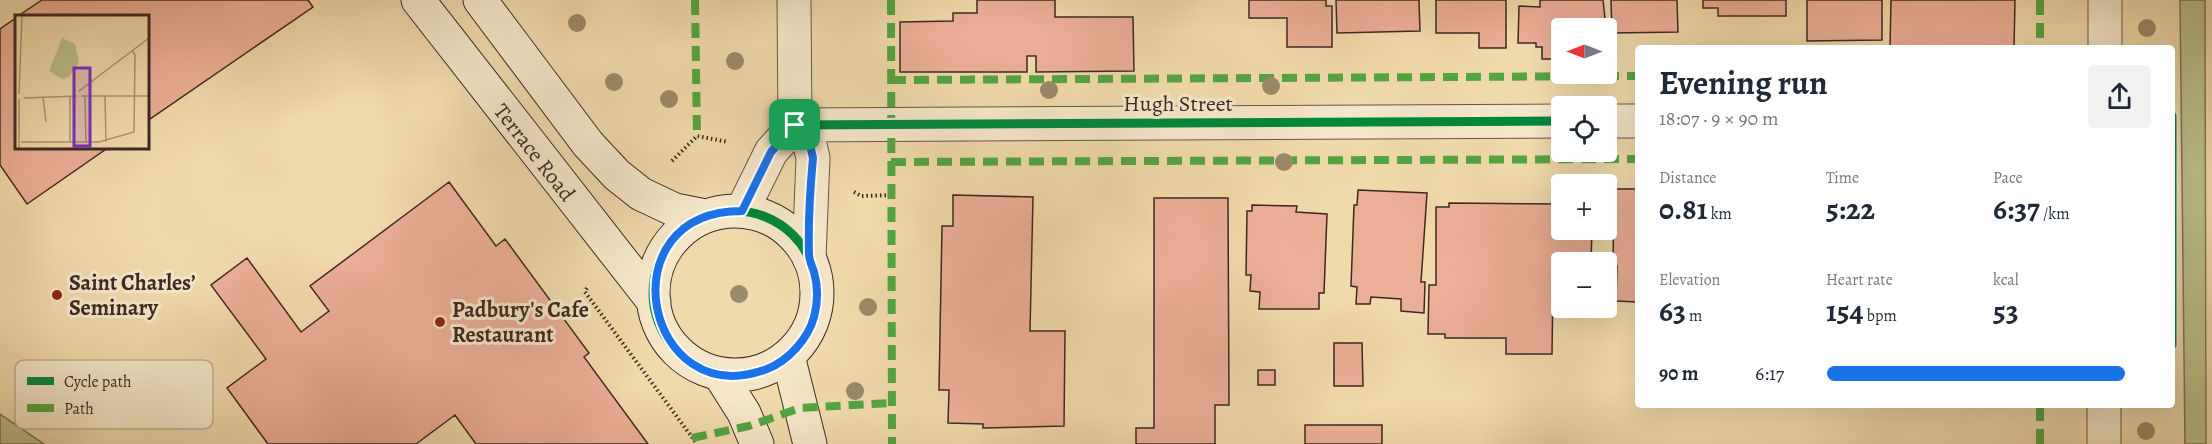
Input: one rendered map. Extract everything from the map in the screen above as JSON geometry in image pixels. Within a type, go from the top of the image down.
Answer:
[{"type":"street","name":"Terrace Road","points":[[418,0],[654,302]]},
{"type":"street","name":"Terrace Road","points":[[480,0],[588,144],[617,175],[649,198],[675,210],[705,216]]},
{"type":"street","points":[[794,0],[795,125],[810,145],[813,158],[809,258],[817,287],[813,319],[808,333],[788,356],[773,367],[756,373],[720,375],[700,368],[683,357],[664,332],[654,302],[657,267],[665,250],[682,231],[705,216],[742,211],[769,218],[782,225],[809,258]]},
{"type":"street","points":[[2105,0],[2105,45]]},
{"type":"street","name":"Hugh Street","points":[[795,125],[1551,121]]},
{"type":"street","points":[[1617,121],[1635,121]]},
{"type":"street","points":[[742,211],[771,152],[795,125]]},
{"type":"street","points":[[788,356],[810,444]]},
{"type":"street","points":[[720,375],[744,413],[757,444]]},
{"type":"street","points":[[2104,408],[2104,444]]},
{"type":"path","points":[[613,251],[585,292],[697,444]]},
{"type":"green space","points":[[2180,0],[2205,0],[2206,444],[2185,444]]},
{"type":"green space","points":[[0,414],[15,424],[15,429],[22,429],[44,444],[0,444]]},
{"type":"building","points":[[42,0],[308,0],[313,7],[148,120],[148,15],[20,15]]},
{"type":"building","points":[[977,0],[1055,0],[1055,17],[1133,17],[1134,71],[1036,72],[1036,56],[1027,56],[1027,72],[900,72],[900,22],[953,21],[953,13],[977,13]]},
{"type":"building","points":[[1249,0],[1326,0],[1326,6],[1332,6],[1332,47],[1287,47],[1287,18],[1249,18]]},
{"type":"building","points":[[1336,0],[1419,0],[1420,31],[1337,33]]},
{"type":"building","points":[[1436,0],[1506,0],[1506,48],[1479,48],[1479,33],[1436,33]]},
{"type":"building","points":[[1540,0],[1603,0],[1605,18],[1551,18],[1551,59],[1542,59],[1542,47],[1536,47],[1536,43],[1518,43],[1519,6],[1540,7]]},
{"type":"building","points":[[1611,0],[1677,0],[1678,32],[1617,33],[1617,18],[1612,18]]},
{"type":"building","points":[[1703,0],[1786,0],[1786,16],[1718,16],[1718,8],[1703,8]]},
{"type":"building","points":[[1807,0],[1882,0],[1882,40],[1807,41]]},
{"type":"building","points":[[1891,0],[2015,0],[2014,45],[1890,45]]},
{"type":"building","points":[[15,19],[15,148],[108,148],[27,204],[0,165],[0,29]]},
{"type":"building","name":"Padbury's Cafe Restaurant","points":[[449,182],[496,246],[505,239],[589,353],[584,357],[648,444],[476,444],[455,415],[416,444],[268,444],[227,388],[266,359],[211,285],[247,258],[301,332],[329,311],[310,286]]},
{"type":"building","points":[[1617,189],[1635,189],[1635,302],[1617,301],[1617,252],[1613,252],[1613,240],[1617,240]]},
{"type":"building","points":[[1358,190],[1427,193],[1421,282],[1425,282],[1424,313],[1401,311],[1401,299],[1371,297],[1370,304],[1356,304],[1357,287],[1351,286],[1354,205],[1357,205]]},
{"type":"building","points":[[953,195],[1033,197],[1030,331],[1065,331],[1064,426],[983,428],[983,424],[948,423],[949,390],[939,390],[942,226],[953,226]]},
{"type":"building","points":[[1154,198],[1228,198],[1229,405],[1215,405],[1215,444],[1136,444],[1136,428],[1154,428]]},
{"type":"building","points":[[1449,203],[1551,204],[1551,240],[1592,240],[1591,252],[1551,252],[1552,354],[1506,354],[1506,338],[1445,338],[1445,334],[1428,334],[1429,285],[1436,285],[1436,207],[1449,207]]},
{"type":"building","points":[[1252,205],[1297,206],[1296,212],[1327,214],[1324,293],[1319,293],[1319,309],[1259,309],[1260,292],[1250,291],[1251,275],[1246,275],[1247,211],[1252,211]]},
{"type":"building","points":[[1334,343],[1362,343],[1363,386],[1334,386]]},
{"type":"building","points":[[1258,370],[1275,370],[1275,385],[1258,385]]},
{"type":"building","points":[[1305,425],[1382,425],[1382,444],[1305,444]]},
{"type":"marked path","points":[[695,0],[697,136]]},
{"type":"marked path","points":[[891,0],[892,444]]},
{"type":"marked path","points":[[2040,0],[2040,45]]},
{"type":"marked path","points":[[891,80],[1635,76]]},
{"type":"marked path","points":[[891,162],[1635,159]]},
{"type":"marked path","points":[[692,438],[749,426],[800,408],[892,403]]},
{"type":"marked path","points":[[2040,408],[2040,444]]},
{"type":"cycle path","points":[[795,125],[1551,121]]},
{"type":"cycle path","points":[[735,211],[766,217],[793,235],[811,262],[817,293],[811,324],[793,351],[766,369],[735,375],[704,369],[677,351],[659,324],[653,293],[659,262],[677,235],[704,217],[735,211]]},
{"type":"place","name":"Saint Charles’ Seminary","points":[[57,295]]},
{"type":"place","name":"Padbury's Cafe Restaurant","points":[[440,322]]},
{"type":"route","points":[[795,125],[810,145],[813,158],[809,203],[809,258],[817,287],[817,303],[813,319],[808,333],[798,346],[773,367],[756,373],[720,375],[700,368],[683,357],[669,341],[659,323],[654,302],[657,267],[675,236],[689,225],[705,216],[742,211],[771,152],[795,125]]}]
